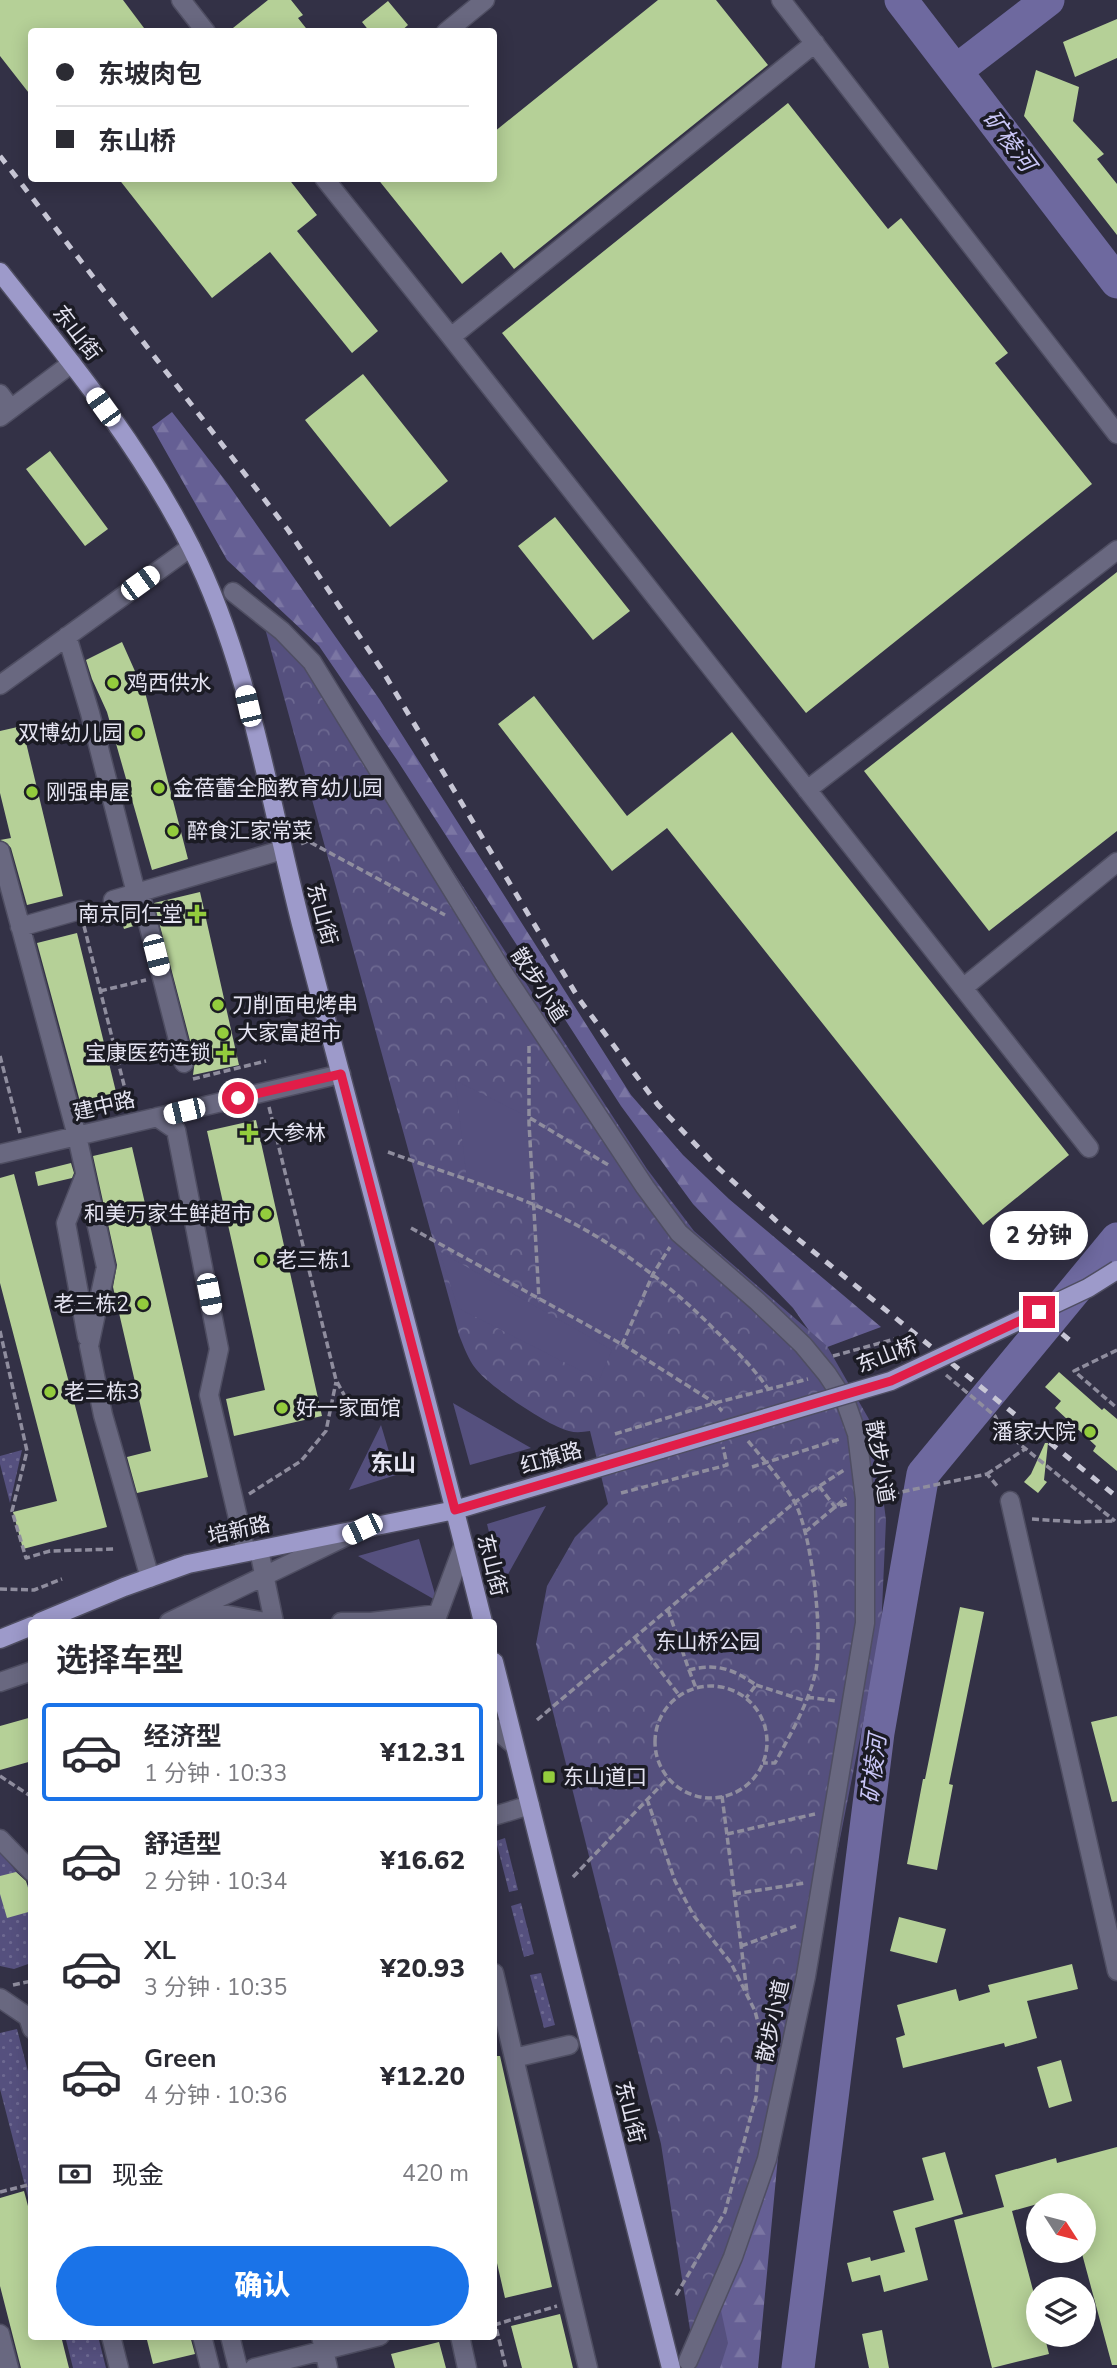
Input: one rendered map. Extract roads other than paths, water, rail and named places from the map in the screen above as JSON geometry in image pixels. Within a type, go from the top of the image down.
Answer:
[{"type":"main road","name":"东山街","points":[[0,272],[72,363],[143,462],[191,547],[219,613],[243,682],[282,850],[483,1619]]},
{"type":"main road","name":"东山桥","points":[[661,1449],[891,1381],[1088,1288],[1117,1270]]},
{"type":"main road","name":"红旗路","points":[[455,1510],[661,1449]]},
{"type":"main road","name":"培新路","points":[[48,1619],[188,1564],[455,1510]]},
{"type":"main road","points":[[0,1639],[28,1628]]},
{"type":"main road","name":"东山街","points":[[497,1674],[671,2368]]},
{"type":"street","points":[[181,0],[203,28]]},
{"type":"street","points":[[451,28],[485,0]]},
{"type":"street","points":[[781,0],[1117,434]]},
{"type":"street","points":[[451,337],[815,43]]},
{"type":"street","points":[[327,182],[1089,1148]]},
{"type":"street","points":[[4,407],[72,363]]},
{"type":"street","points":[[0,685],[191,547]]},
{"type":"street","points":[[807,790],[1117,550]]},
{"type":"street","name":"散步小道","points":[[233,592],[282,631],[312,663],[479,933],[645,1188],[679,1233],[757,1301],[822,1367],[846,1403],[857,1434],[864,1483],[864,1623],[800,2007],[768,2159],[733,2257],[688,2361]]},
{"type":"street","points":[[67,636],[184,1063]]},
{"type":"street","points":[[113,900],[282,850]]},
{"type":"street","points":[[0,851],[76,1136],[106,1267],[89,1346]]},
{"type":"street","points":[[963,988],[1117,862]]},
{"type":"street","points":[[20,928],[81,916]]},
{"type":"street","name":"建中路","points":[[0,1154],[341,1074]]},
{"type":"street","points":[[157,1117],[176,1130],[219,1349],[209,1395],[234,1503],[264,1576],[273,1619]]},
{"type":"street","points":[[85,1175],[66,1223],[103,1415],[150,1578]]},
{"type":"street","points":[[1010,1501],[1117,1971]]},
{"type":"street","points":[[175,1619],[362,1529]]},
{"type":"street","points":[[437,1618],[464,1544]]},
{"type":"street","points":[[197,1609],[249,1619]]},
{"type":"street","points":[[0,1682],[28,1672]]},
{"type":"street","points":[[497,1731],[514,1745]]},
{"type":"street","points":[[497,1815],[530,1805]]},
{"type":"street","points":[[0,1839],[28,1868]]},
{"type":"street","points":[[497,1986],[588,2368]]},
{"type":"street","points":[[0,1998],[28,2017]]},
{"type":"street","points":[[514,2058],[569,2045]]},
{"type":"street","points":[[0,2334],[9,2368]]},
{"type":"street","points":[[112,2340],[119,2368]]},
{"type":"street","points":[[203,2340],[210,2368]]},
{"type":"street","points":[[231,2340],[238,2368]]},
{"type":"street","points":[[254,2368],[322,2343],[347,2340]]},
{"type":"street","points":[[461,2340],[467,2368]]},
{"type":"street","points":[[322,2343],[328,2368]]},
{"type":"waterway","name":"矿棱河","points":[[901,0],[1117,282]]},
{"type":"waterway","points":[[957,70],[1048,0]]},
{"type":"waterway","name":"矿棱河","points":[[798,2368],[878,1733],[923,1474],[1117,1239]]},
{"type":"railway","points":[[0,156],[288,530],[382,670],[579,999],[658,1105],[715,1165],[783,1227],[1117,1497]]},
{"type":"railway","points":[[1021,1299],[1074,1344]]},
{"type":"place","name":"鸡西供水","points":[[113,683]]},
{"type":"place","name":"双博幼儿园","points":[[137,733]]},
{"type":"place","name":"金蓓蕾全脑教育幼儿园","points":[[159,788]]},
{"type":"place","name":"刚强串屋","points":[[32,792]]},
{"type":"place","name":"醉食汇家常菜","points":[[173,831]]},
{"type":"place","name":"南京同仁堂","points":[[197,914]]},
{"type":"place","name":"刀削面电烤串","points":[[218,1005]]},
{"type":"place","name":"大家富超市","points":[[223,1033]]},
{"type":"place","name":"宝康医药连锁","points":[[225,1053]]},
{"type":"place","name":"大参林","points":[[249,1133]]},
{"type":"place","name":"和美万家生鲜超市","points":[[266,1214]]},
{"type":"place","name":"老三栋1","points":[[262,1260]]},
{"type":"place","name":"老三栋2","points":[[143,1304]]},
{"type":"place","name":"老三栋3","points":[[50,1392]]},
{"type":"place","name":"好一家面馆","points":[[282,1408]]},
{"type":"place","name":"潘家大院","points":[[1090,1432]]},
{"type":"place","name":"东山道口","points":[[549,1777]]},
{"type":"district","name":"东山","points":[[393,1463]]},
{"type":"park label","name":"东山桥公园","points":[[708,1642]]}]
